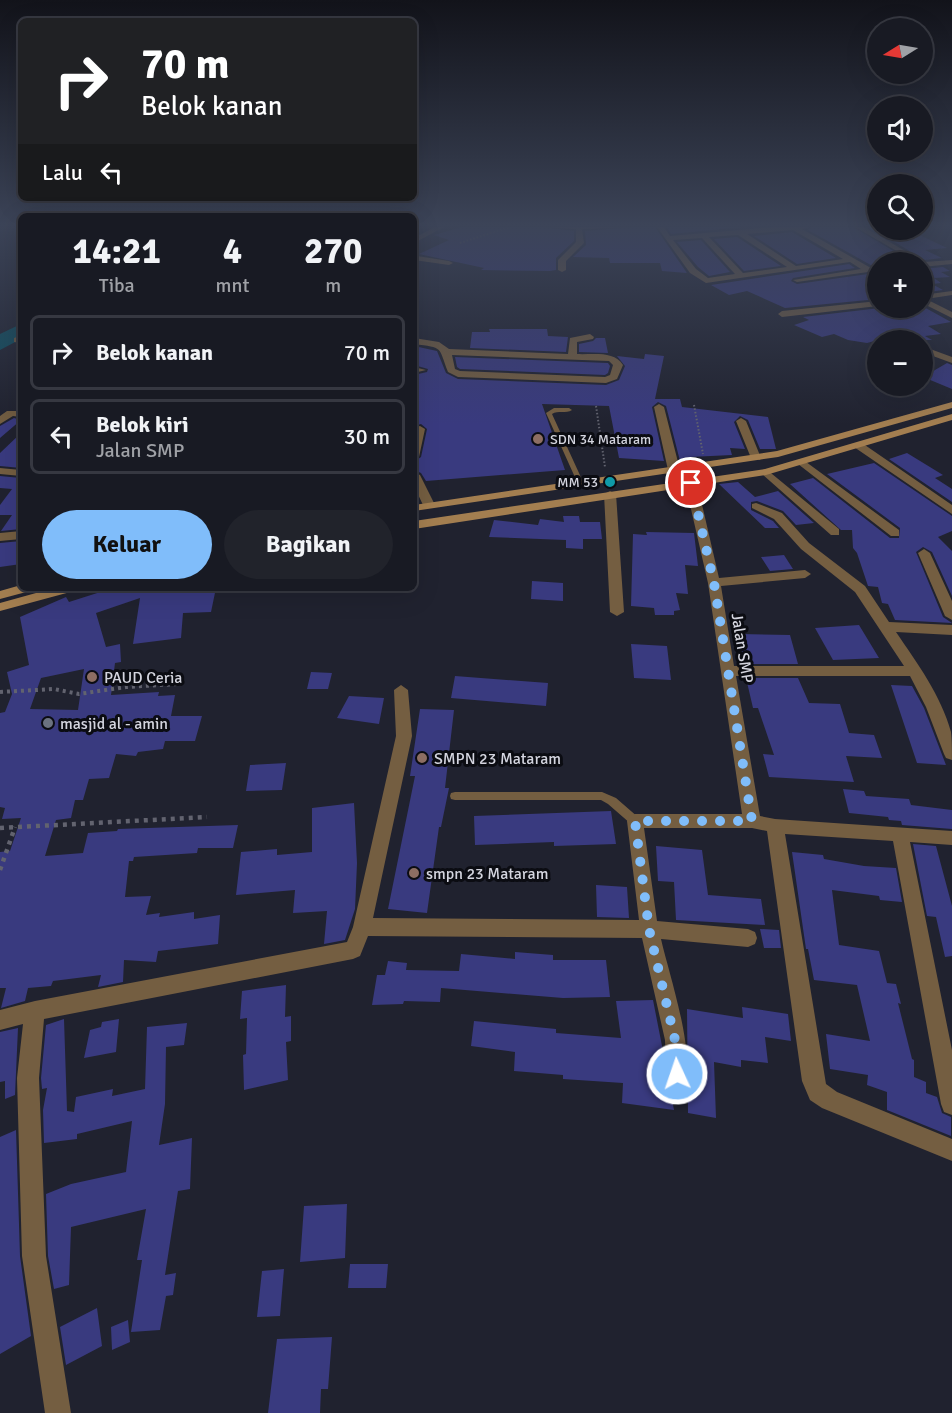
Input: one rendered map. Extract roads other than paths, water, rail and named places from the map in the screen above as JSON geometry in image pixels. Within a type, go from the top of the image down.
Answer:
[{"type":"main road","points":[[417,507],[756,458],[816,444],[952,405]]},
{"type":"main road","points":[[417,525],[766,472],[952,417]]},
{"type":"main road","points":[[816,444],[828,454]]},
{"type":"main road","points":[[0,595],[18,590]]},
{"type":"main road","points":[[0,607],[58,591]]},
{"type":"street","points":[[933,297],[952,293]]},
{"type":"street","points":[[782,314],[867,304]]},
{"type":"street","points":[[933,305],[952,315]]},
{"type":"street","points":[[572,356],[573,340],[590,337]]},
{"type":"street","points":[[417,341],[441,345],[448,352],[451,370],[455,373],[603,380],[614,377],[618,365],[615,360],[572,356],[448,352]]},
{"type":"street","points":[[933,352],[952,360]]},
{"type":"street","points":[[659,407],[674,470]]},
{"type":"street","points":[[0,421],[11,413],[18,414]]},
{"type":"street","points":[[741,421],[756,458]]},
{"type":"street","points":[[417,443],[420,429]]},
{"type":"street","points":[[858,446],[952,510]]},
{"type":"street","points":[[802,462],[895,533]]},
{"type":"street","points":[[0,471],[18,473]]},
{"type":"street","points":[[766,472],[835,532]]},
{"type":"street","points":[[417,481],[429,505]]},
{"type":"street","name":"Jalan SMP","points":[[691,483],[714,583],[752,821]]},
{"type":"street","points":[[610,494],[616,612]]},
{"type":"street","points":[[756,507],[778,516],[805,546],[849,578],[871,602],[915,671],[934,707],[952,754]]},
{"type":"street","points":[[0,537],[18,535]]},
{"type":"street","points":[[924,554],[952,616]]},
{"type":"street","points":[[714,583],[805,574]]},
{"type":"street","points":[[887,627],[952,630]]},
{"type":"street","points":[[729,670],[915,671]]},
{"type":"street","points":[[0,1020],[34,1011],[345,953],[356,947],[404,736],[401,690]]},
{"type":"street","points":[[677,1074],[675,1040],[649,929],[635,821],[752,821],[775,826],[952,838]]},
{"type":"street","points":[[775,826],[813,1081],[818,1092],[830,1100],[952,1150]]},
{"type":"street","points":[[900,835],[952,1104]]},
{"type":"street","points":[[362,927],[649,929],[748,938]]},
{"type":"street","points":[[34,1011],[28,1078],[34,1256],[58,1413]]},
{"type":"lane","points":[[569,410],[554,410],[549,413],[581,484]]},
{"type":"lane","points":[[455,796],[602,796],[612,801],[635,821]]},
{"type":"waterway","points":[[0,343],[18,332]]},
{"type":"place","name":"SDN 34 Mataram","points":[[538,439]]},
{"type":"place","name":"MM 53","points":[[610,482]]},
{"type":"place","name":"PAUD Ceria","points":[[92,677]]},
{"type":"place","name":"masjid al - amin","points":[[48,723]]},
{"type":"place","name":"SMPN 23 Mataram","points":[[422,758]]},
{"type":"place","name":"smpn 23 Mataram","points":[[414,873]]}]
